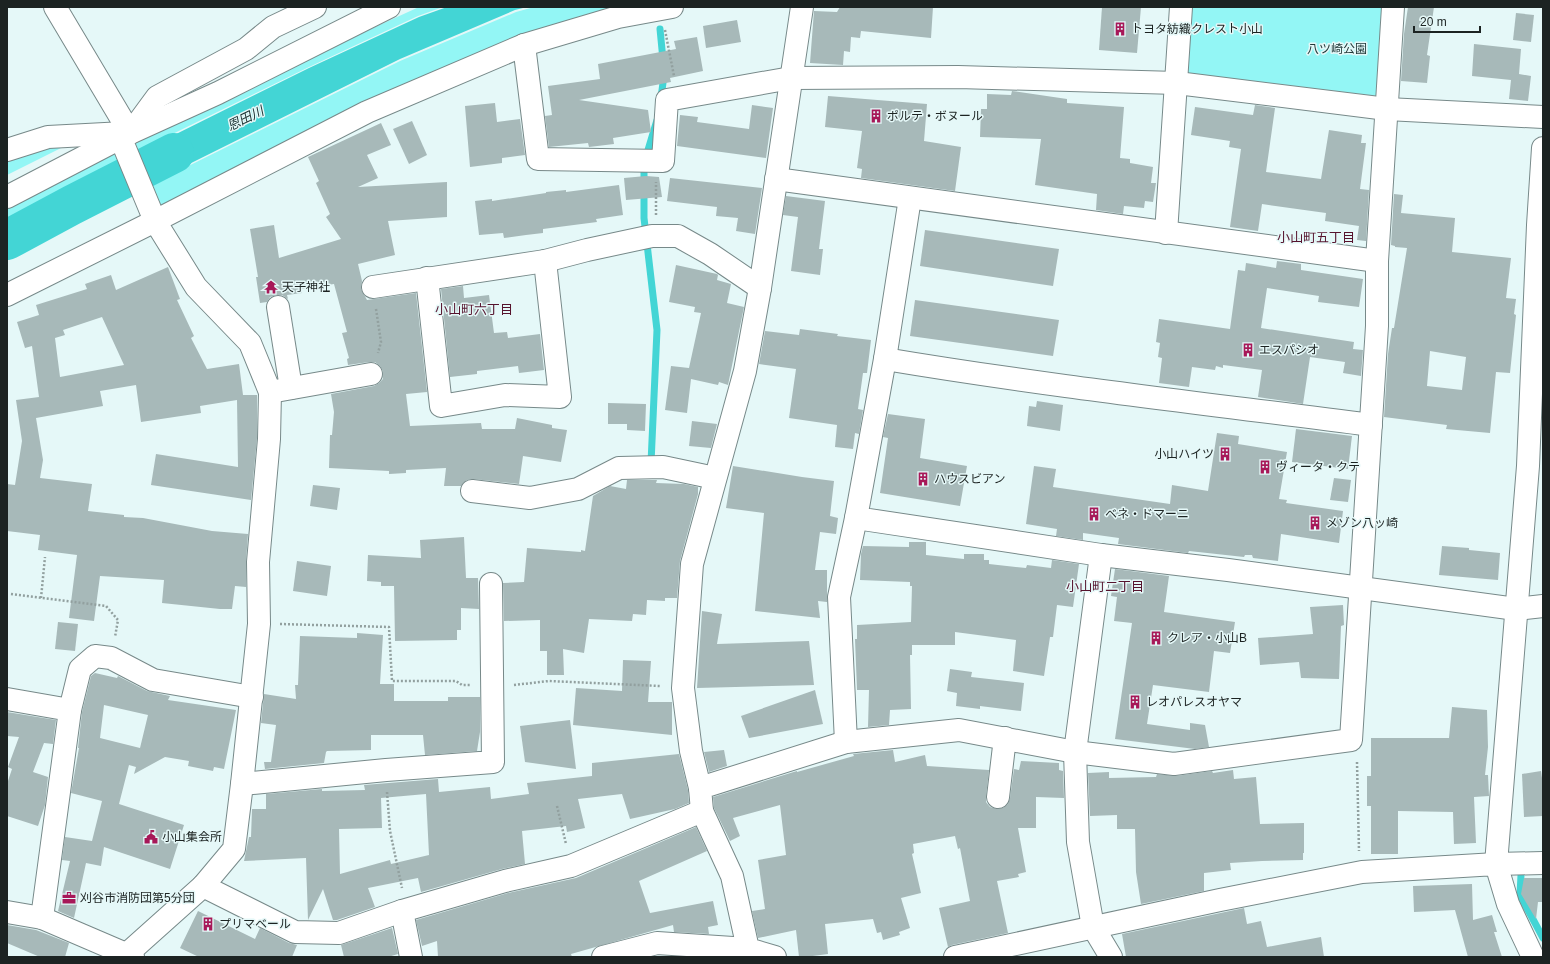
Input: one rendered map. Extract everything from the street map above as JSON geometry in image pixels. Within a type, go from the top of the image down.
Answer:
[{"type":"street","points":[[56,7],[126,136],[155,221],[196,286],[250,343],[281,390]]},
{"type":"street","points":[[126,136],[157,97],[246,48],[273,27],[315,7]]},
{"type":"street","points":[[7,197],[126,136],[218,93],[389,7]]},
{"type":"street","points":[[748,953],[732,876],[702,811],[700,788],[691,751],[683,688],[692,564],[745,371],[760,288],[802,7]]},
{"type":"street","points":[[1166,233],[1178,83],[1182,7]]},
{"type":"street","points":[[700,788],[846,742],[959,730],[1075,752],[1174,764],[1350,740],[1377,326],[1377,261],[1393,7]]},
{"type":"street","points":[[7,295],[367,112],[524,45],[618,18],[666,8]]},
{"type":"street","points":[[524,45],[538,160],[663,162],[667,100],[791,78],[958,77],[1178,83],[1387,109],[1543,117]]},
{"type":"street","points":[[7,150],[48,137],[126,136]]},
{"type":"street","points":[[1533,957],[1508,904],[1496,864],[1528,466],[1541,225],[1543,148]]},
{"type":"street","points":[[776,179],[1377,261]]},
{"type":"street","points":[[846,742],[839,597],[856,518],[885,358],[910,198]]},
{"type":"street","points":[[373,286],[545,262],[646,237],[678,236],[710,254],[760,288]]},
{"type":"street","points":[[427,278],[440,406],[505,395],[560,397],[545,262]]},
{"type":"street","points":[[7,912],[42,918],[129,956],[203,886],[234,849],[259,624],[258,562],[269,439],[281,390],[278,307]]},
{"type":"street","points":[[885,358],[1092,390],[1371,425]]},
{"type":"street","points":[[281,390],[371,374]]},
{"type":"street","points":[[472,491],[530,498],[578,489],[619,468],[663,467],[715,478]]},
{"type":"street","points":[[856,518],[1101,555],[1228,570],[1516,609],[1543,606]]},
{"type":"street","points":[[1101,555],[1075,752],[1078,842],[1093,927],[1111,957]]},
{"type":"street","points":[[242,784],[386,770],[494,762],[491,584]]},
{"type":"street","points":[[42,918],[70,710],[80,669],[95,656],[111,658],[153,680],[252,697]]},
{"type":"street","points":[[7,699],[70,710]]},
{"type":"street","points":[[998,797],[1005,738]]},
{"type":"street","points":[[203,886],[295,932],[339,933],[402,911],[505,881],[571,866],[702,811]]},
{"type":"street","points":[[955,957],[1362,872],[1496,864],[1543,863]]},
{"type":"street","points":[[402,911],[411,957]]},
{"type":"street","points":[[603,957],[657,943],[775,957]]},
{"type":"path","points":[[666,8],[679,98]]},
{"type":"path","points":[[646,237],[655,161]]},
{"type":"path","points":[[371,374],[381,342],[373,286]]},
{"type":"path","points":[[41,598],[45,557]]},
{"type":"path","points":[[11,594],[106,606],[118,620],[111,658]]},
{"type":"path","points":[[259,624],[388,627],[392,681],[456,680],[462,685],[492,687],[549,681],[683,688]]},
{"type":"path","points":[[1350,740],[1356,754],[1359,857]]},
{"type":"path","points":[[386,770],[390,831],[402,885],[402,911]]},
{"type":"path","points":[[557,806],[571,866]]},
{"type":"green space","points":[[419,7],[443,7],[418,16],[309,67],[136,152],[132,145],[305,59]]},
{"type":"green space","points":[[534,7],[646,7],[574,24],[161,211],[150,185],[400,61],[516,12]]},
{"type":"green space","name":"八ツ崎公園","points":[[1192,7],[1382,7],[1377,96],[1187,73]]},
{"type":"green space","points":[[97,130],[7,175],[7,162]]},
{"type":"green space","points":[[119,151],[122,158],[7,219],[7,208]]},
{"type":"water","points":[[447,7],[527,7],[515,10],[400,59],[149,184],[136,154],[309,68],[419,17]]},
{"type":"building","points":[[840,7],[933,7],[931,38],[861,31],[860,38],[851,37],[850,52],[844,51],[843,65],[810,63],[814,11],[837,12]]},
{"type":"building","name":"トヨタ紡織クレスト小山","points":[[1102,7],[1141,7],[1137,53],[1099,50]]},
{"type":"building","points":[[1408,7],[1434,7],[1427,55],[1430,56],[1427,83],[1401,81],[1404,34]]},
{"type":"building","points":[[1516,13],[1534,15],[1531,42],[1513,40]]},
{"type":"building","points":[[737,20],[741,42],[706,48],[703,26]]},
{"type":"building","points":[[697,37],[703,71],[670,78],[671,82],[579,100],[648,110],[651,132],[613,138],[614,144],[589,147],[588,143],[549,147],[545,116],[552,115],[548,86],[600,79],[598,64],[676,49],[674,41]]},
{"type":"building","points":[[1474,44],[1521,49],[1519,74],[1531,76],[1528,101],[1509,99],[1511,80],[1472,76]]},
{"type":"building","points":[[1012,91],[1067,99],[1067,103],[1124,107],[1120,158],[1130,159],[1130,163],[1153,167],[1151,183],[1156,183],[1153,202],[1145,201],[1144,208],[1124,206],[1123,214],[1096,210],[1097,194],[1035,185],[1041,139],[980,137],[981,109],[987,109],[987,94],[1011,95]]},
{"type":"building","points":[[828,96],[927,104],[924,141],[961,147],[955,191],[861,178],[862,169],[857,168],[862,131],[825,127]]},
{"type":"building","points":[[495,103],[497,122],[520,119],[525,155],[502,158],[502,163],[470,167],[465,106]]},
{"type":"building","points":[[752,105],[773,108],[766,158],[677,146],[680,115],[698,117],[697,122],[749,129]]},
{"type":"building","points":[[1255,105],[1275,108],[1266,172],[1321,179],[1329,130],[1362,135],[1361,143],[1366,143],[1360,189],[1369,190],[1366,241],[1357,240],[1359,226],[1325,221],[1326,213],[1262,204],[1258,231],[1230,227],[1241,149],[1229,147],[1230,141],[1191,135],[1195,107],[1253,115]]},
{"type":"building","points":[[412,121],[427,155],[409,164],[393,129]]},
{"type":"building","points":[[381,123],[391,145],[367,155],[378,178],[358,187],[447,182],[447,217],[388,221],[395,255],[358,264],[362,281],[361,289],[367,300],[416,293],[427,392],[406,394],[410,426],[481,423],[482,429],[515,429],[517,418],[552,425],[552,428],[567,430],[561,462],[523,456],[519,484],[473,479],[467,480],[461,486],[444,486],[446,468],[406,470],[406,473],[389,474],[389,471],[329,468],[330,435],[332,435],[334,412],[331,394],[374,386],[383,379],[383,371],[375,362],[348,365],[347,359],[349,358],[342,333],[347,332],[334,284],[301,289],[302,293],[287,295],[288,299],[282,295],[276,295],[270,297],[267,302],[260,303],[256,277],[258,277],[250,229],[274,225],[279,258],[341,239],[326,217],[330,214],[316,183],[319,181],[308,157]]},
{"type":"building","points":[[646,176],[659,177],[662,197],[626,200],[624,178]]},
{"type":"building","points":[[670,178],[762,188],[755,234],[736,231],[738,218],[716,216],[717,207],[667,201]]},
{"type":"building","points":[[619,185],[623,215],[596,219],[597,222],[543,229],[543,233],[504,238],[503,233],[479,235],[475,201],[492,199],[492,201],[546,192],[566,190],[566,192]]},
{"type":"building","points":[[1394,194],[1403,195],[1401,213],[1455,218],[1452,252],[1511,258],[1506,298],[1516,299],[1514,314],[1516,315],[1510,373],[1496,372],[1490,433],[1446,429],[1447,425],[1384,417],[1388,354],[1392,328],[1394,328],[1407,248],[1395,247],[1391,245]],"holes":[[[1430,351],[1466,357],[1462,390],[1427,386]]]},
{"type":"building","points":[[786,196],[825,201],[819,249],[823,249],[820,275],[791,271],[798,217],[783,215]]},
{"type":"building","points":[[925,230],[1059,249],[1053,286],[920,266]]},
{"type":"building","points":[[1277,261],[1301,264],[1301,270],[1363,279],[1359,307],[1318,302],[1319,296],[1267,288],[1261,328],[1354,342],[1353,349],[1363,350],[1361,376],[1343,373],[1345,362],[1310,357],[1303,404],[1258,397],[1262,370],[1223,365],[1223,368],[1216,366],[1215,370],[1192,367],[1189,387],[1159,383],[1162,358],[1158,357],[1160,343],[1156,342],[1159,319],[1230,329],[1238,270],[1245,271],[1246,263],[1276,268]]},
{"type":"building","points":[[676,265],[717,274],[717,280],[731,284],[727,303],[744,307],[728,385],[719,382],[718,385],[691,379],[687,413],[665,410],[671,366],[689,368],[701,313],[694,312],[695,307],[669,302]]},
{"type":"building","points":[[168,267],[180,299],[177,300],[194,336],[191,338],[207,369],[239,364],[243,395],[257,395],[257,438],[251,500],[151,485],[156,454],[238,467],[237,400],[200,406],[201,413],[141,422],[136,385],[100,391],[103,406],[36,418],[43,460],[40,478],[92,484],[88,511],[124,515],[124,517],[143,518],[212,531],[248,534],[246,587],[235,586],[232,609],[162,603],[164,580],[100,576],[94,621],[69,618],[77,555],[38,550],[40,535],[7,531],[7,484],[15,485],[22,441],[16,400],[39,397],[32,346],[25,348],[17,322],[39,315],[36,305],[87,289],[85,284],[111,275],[116,290]],"holes":[[[102,317],[124,365],[60,377],[55,338],[65,335],[63,330]]]},
{"type":"building","points":[[463,286],[464,298],[489,295],[494,333],[507,332],[508,338],[540,334],[544,370],[519,373],[518,366],[477,371],[477,374],[450,377],[441,289]]},
{"type":"building","points":[[915,300],[1059,320],[1053,356],[910,336]]},
{"type":"building","points":[[800,329],[838,334],[837,336],[871,340],[867,373],[863,373],[858,409],[863,410],[859,434],[855,433],[853,449],[835,447],[837,425],[789,418],[796,369],[759,364],[765,331],[799,335]]},
{"type":"building","points":[[1037,401],[1063,405],[1060,431],[1027,426],[1029,406],[1036,407]]},
{"type":"building","points":[[608,403],[646,404],[645,431],[627,430],[627,424],[608,424]]},
{"type":"building","name":"ハウスビアン","points":[[888,414],[925,419],[920,458],[967,466],[960,506],[880,493],[888,438],[883,437]]},
{"type":"building","points":[[692,421],[717,424],[711,448],[689,446]]},
{"type":"building","points":[[1296,429],[1352,436],[1348,469],[1292,462]]},
{"type":"building","points":[[1217,433],[1239,436],[1238,444],[1287,452],[1279,499],[1287,500],[1286,503],[1343,511],[1339,543],[1281,534],[1278,561],[1253,558],[1252,555],[1245,555],[1244,557],[1189,551],[1188,553],[1118,544],[1119,538],[1083,533],[1083,540],[1056,536],[1057,529],[1026,524],[1034,466],[1056,469],[1053,487],[1170,504],[1172,485],[1208,491]]},
{"type":"building","points":[[733,466],[834,481],[830,516],[838,518],[836,534],[820,532],[815,570],[827,570],[827,602],[818,601],[820,618],[755,611],[764,513],[726,508]]},
{"type":"building","points":[[1334,478],[1351,480],[1348,502],[1330,500]]},
{"type":"building","points":[[627,480],[657,480],[656,483],[684,484],[698,487],[698,494],[680,561],[677,598],[665,598],[665,601],[647,600],[646,615],[633,614],[632,621],[589,619],[584,653],[563,649],[564,675],[547,675],[547,651],[540,651],[540,620],[504,621],[503,583],[524,582],[527,548],[581,552],[581,550],[585,551],[593,496],[610,486],[626,489]]},
{"type":"building","points":[[313,485],[340,488],[337,510],[310,506]]},
{"type":"building","points":[[464,537],[466,578],[478,578],[479,609],[461,608],[461,630],[457,630],[457,640],[395,641],[394,586],[381,586],[381,582],[367,581],[368,555],[421,558],[420,540]]},
{"type":"building","points":[[909,542],[926,542],[926,555],[964,559],[964,554],[984,554],[984,560],[989,560],[989,564],[1026,568],[1027,565],[1051,568],[1052,560],[1079,564],[1073,607],[1057,605],[1053,637],[1050,637],[1044,676],[1013,671],[1016,640],[955,632],[955,645],[912,645],[912,655],[910,655],[911,709],[890,710],[889,725],[868,727],[869,690],[857,690],[855,639],[857,639],[857,625],[911,622],[912,586],[910,586],[910,582],[860,580],[861,554],[863,546],[909,547]]},
{"type":"building","points":[[1442,546],[1469,548],[1469,550],[1500,553],[1498,580],[1439,575]]},
{"type":"building","points":[[297,561],[331,566],[327,596],[293,591]]},
{"type":"building","points":[[1115,569],[1169,576],[1164,612],[1235,622],[1230,653],[1214,651],[1209,692],[1153,685],[1147,724],[1190,730],[1190,723],[1205,725],[1209,747],[1195,749],[1115,739],[1132,623],[1114,621],[1117,597],[1111,596]]},
{"type":"building","points":[[1343,605],[1344,625],[1341,626],[1339,679],[1301,678],[1299,662],[1260,665],[1258,638],[1313,634],[1310,607]]},
{"type":"building","points":[[702,611],[722,614],[717,644],[809,641],[814,685],[697,688]]},
{"type":"building","points":[[58,622],[78,624],[75,651],[55,649]]},
{"type":"building","points":[[357,633],[383,635],[380,684],[394,684],[394,701],[448,701],[448,697],[480,697],[480,732],[477,751],[425,755],[423,735],[371,735],[371,750],[327,751],[324,763],[265,769],[264,762],[271,762],[276,725],[261,723],[264,694],[296,699],[295,685],[298,685],[300,636],[357,638]]},
{"type":"building","points":[[623,660],[651,661],[648,702],[672,702],[672,735],[573,725],[576,688],[622,691]]},
{"type":"building","points":[[950,669],[972,672],[971,677],[1024,683],[1021,711],[980,706],[980,709],[956,706],[957,693],[947,691]]},
{"type":"building","points":[[95,673],[117,678],[118,676],[147,691],[170,696],[168,700],[236,710],[224,769],[214,767],[213,771],[188,766],[189,761],[165,757],[134,774],[136,767],[129,765],[119,804],[184,825],[170,869],[104,847],[101,866],[86,863],[74,918],[58,911],[70,861],[62,860],[65,837],[92,841],[102,801],[71,793],[79,748],[82,712],[91,676]],"holes":[[[104,705],[148,715],[140,748],[100,738]]]},
{"type":"building","points":[[815,690],[823,724],[749,738],[741,716]]},
{"type":"building","points":[[1452,707],[1487,710],[1488,747],[1485,775],[1488,775],[1489,796],[1474,797],[1476,843],[1454,844],[1453,812],[1398,811],[1398,854],[1371,854],[1371,806],[1367,806],[1367,776],[1371,776],[1371,738],[1449,738]]},
{"type":"building","points":[[7,712],[56,720],[53,744],[44,743],[33,772],[48,777],[45,805],[38,826],[7,816],[7,784],[12,769],[8,767],[19,737],[7,736]]},
{"type":"building","points":[[570,720],[576,769],[525,762],[520,726]]},
{"type":"building","points":[[724,750],[727,766],[709,772],[704,752]]},
{"type":"building","points":[[893,750],[895,762],[925,755],[927,766],[989,770],[986,802],[990,807],[997,809],[1003,808],[1008,804],[1014,769],[1019,770],[1021,761],[1059,763],[1059,770],[1063,771],[1064,798],[1036,797],[1036,828],[1018,828],[1026,872],[1018,874],[1019,877],[997,881],[1008,933],[948,947],[939,908],[970,901],[960,848],[958,849],[955,836],[913,844],[914,853],[912,854],[921,893],[901,898],[910,928],[899,932],[900,935],[883,940],[881,932],[877,933],[873,919],[825,924],[828,954],[805,957],[799,957],[796,930],[758,938],[752,911],[765,909],[758,860],[786,855],[780,805],[733,818],[740,836],[730,841],[714,808],[713,797],[797,771],[854,756],[853,754]]},
{"type":"building","points":[[679,754],[688,790],[689,803],[675,809],[630,819],[622,794],[578,799],[585,828],[567,832],[566,826],[522,831],[525,864],[421,892],[418,878],[368,888],[375,907],[337,920],[333,920],[323,889],[308,920],[306,858],[244,861],[249,837],[251,837],[252,809],[266,809],[266,794],[322,789],[322,791],[365,790],[364,785],[438,779],[439,792],[490,787],[491,799],[529,794],[527,783],[592,776],[592,763]],"holes":[[[426,794],[429,855],[391,864],[390,860],[340,874],[339,829],[382,828],[381,798]]]},
{"type":"building","points":[[1233,770],[1234,779],[1256,777],[1260,824],[1304,823],[1303,860],[1230,863],[1231,870],[1204,873],[1204,891],[1141,904],[1136,872],[1135,829],[1117,829],[1117,815],[1090,816],[1088,773],[1109,772],[1109,778],[1156,777],[1157,774],[1176,776],[1212,771],[1213,773]]},
{"type":"building","points":[[1541,771],[1543,785],[1543,816],[1524,817],[1522,774]]},
{"type":"building","points":[[696,827],[707,851],[639,881],[650,913],[713,901],[718,925],[708,927],[709,934],[674,932],[673,925],[571,954],[572,957],[438,957],[437,941],[422,946],[416,920],[508,893],[576,878]]},
{"type":"building","points":[[1524,878],[1543,878],[1543,898],[1542,902],[1538,902],[1536,919],[1521,894]]},
{"type":"building","points":[[1472,884],[1473,920],[1492,915],[1497,932],[1494,932],[1502,957],[1468,957],[1455,910],[1414,912],[1413,886]]},
{"type":"building","points":[[1244,908],[1247,924],[1261,921],[1267,947],[1321,937],[1324,957],[1126,957],[1122,934]]},
{"type":"building","name":"プリマベール","points":[[198,911],[255,939],[260,928],[289,943],[297,945],[292,957],[199,957],[180,948]]},
{"type":"building","points":[[7,925],[36,930],[69,943],[65,957],[40,957],[7,943]]},
{"type":"building","points":[[392,928],[398,954],[388,957],[344,957],[341,945]]},
{"type":"waterway","points":[[660,29],[663,60]]},
{"type":"waterway","points":[[661,98],[664,75]]},
{"type":"waterway","points":[[651,463],[657,330],[644,218],[644,171],[648,150],[657,120]]},
{"type":"waterway","name":"恩田川","points":[[7,240],[174,153]]},
{"type":"waterway","points":[[1521,875],[1520,895],[1543,938]]},
{"type":"place","name":"トヨタ紡織クレスト小山","points":[[1120,29]]},
{"type":"place","name":"ポルテ・ボヌール","points":[[876,116]]},
{"type":"place","name":"天子神社","points":[[271,287]]},
{"type":"place","name":"エスパシオ","points":[[1248,350]]},
{"type":"place","name":"小山ハイツ","points":[[1225,454]]},
{"type":"place","name":"ヴィータ・クテ","points":[[1265,467]]},
{"type":"place","name":"ハウスビアン","points":[[923,479]]},
{"type":"place","name":"ベネ・ドマーニ","points":[[1094,514]]},
{"type":"place","name":"メゾン八ッ崎","points":[[1315,523]]},
{"type":"place","name":"クレア・小山B","points":[[1156,638]]},
{"type":"place","name":"レオパレスオヤマ","points":[[1135,702]]},
{"type":"place","name":"小山集会所","points":[[151,837]]},
{"type":"place","name":"刈谷市消防団第5分団","points":[[69,898]]},
{"type":"place","name":"プリマベール","points":[[208,924]]},
{"type":"district","name":"小山町五丁目","points":[[1316,237]]},
{"type":"district","name":"小山町六丁目","points":[[474,309]]},
{"type":"district","name":"小山町二丁目","points":[[1105,586]]}]
